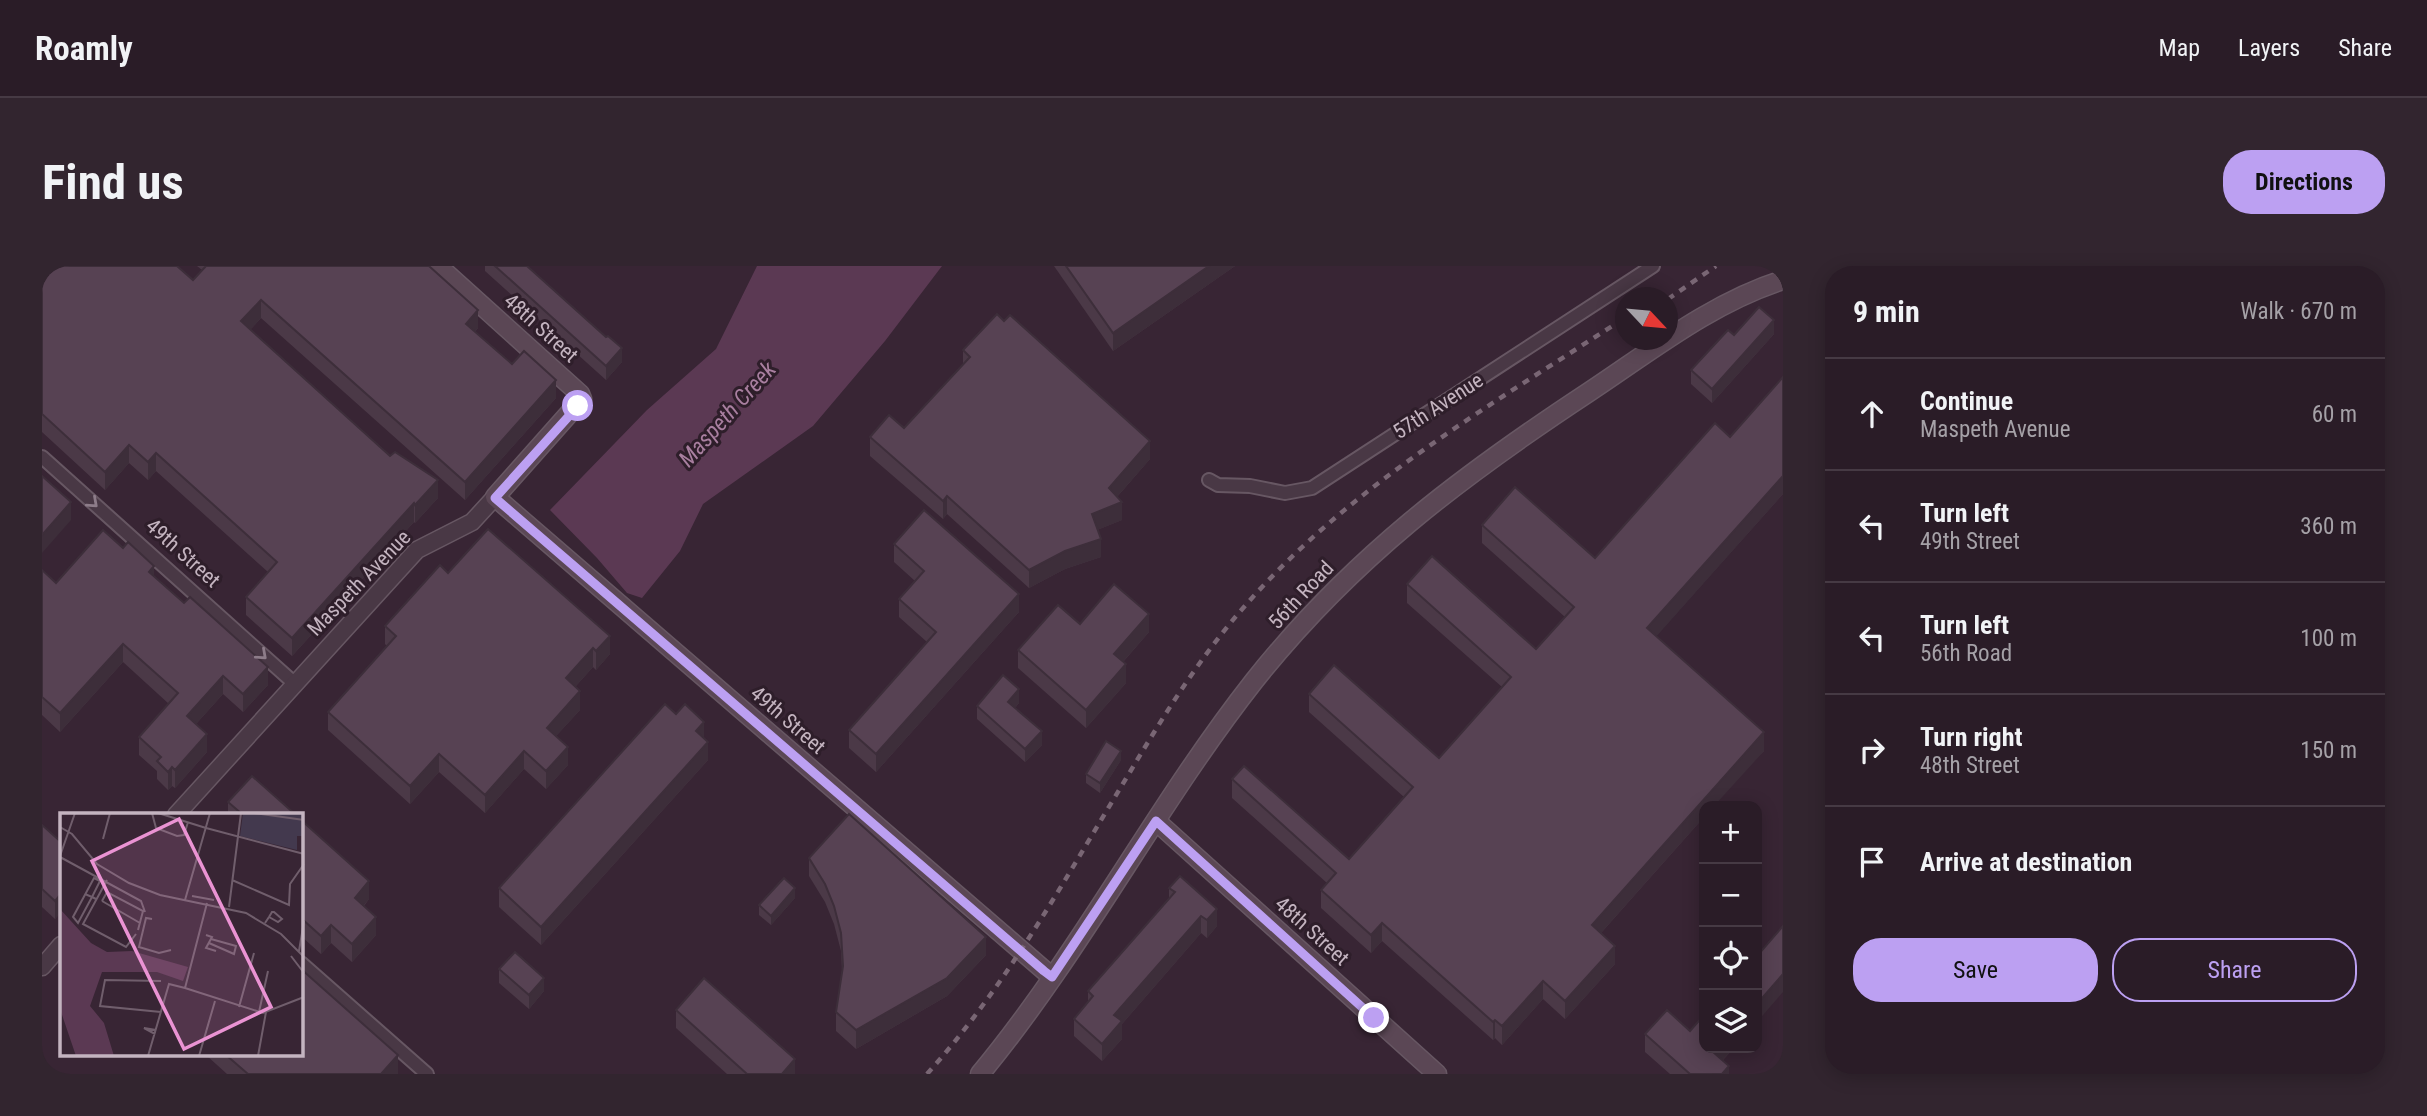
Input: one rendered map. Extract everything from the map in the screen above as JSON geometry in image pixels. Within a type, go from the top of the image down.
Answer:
[{"type":"main road","name":"48th Street","points":[[438,266],[582,397]]},
{"type":"main road","name":"56th Road","points":[[980,1074],[1052,977],[1231,712],[1280,650],[1354,571],[1409,522],[1508,446],[1708,313],[1740,296],[1783,280]]},
{"type":"main road","name":"Maspeth Avenue","points":[[495,498],[582,402],[582,397]]},
{"type":"main road","name":"49th Street","points":[[495,498],[1052,977]]},
{"type":"main road","name":"48th Street","points":[[1156,821],[1437,1074]]},
{"type":"street","name":"57th Avenue","points":[[1209,480],[1218,485],[1250,486],[1285,493],[1312,488],[1653,266]]},
{"type":"street","name":"49th Street","points":[[42,457],[294,683]]},
{"type":"street","name":"Maspeth Avenue","points":[[178,813],[417,550],[472,522],[495,498]]},
{"type":"street","points":[[42,967],[60,946]]},
{"type":"street","points":[[303,964],[426,1074]]},
{"type":"water","name":"Maspeth Creek","points":[[757,266],[942,266],[885,341],[813,426],[703,504],[680,551],[642,598],[627,593],[550,510],[647,410],[716,349]]},
{"type":"building","points":[[42,266],[177,266],[193,280],[206,266],[429,266],[478,310],[466,324],[512,364],[524,351],[556,380],[465,482],[261,300],[241,321],[390,456],[395,452],[438,480],[292,638],[246,597],[277,562],[156,453],[148,462],[129,445],[105,472],[42,414]]},
{"type":"building","points":[[495,266],[527,266],[606,337],[622,348],[606,366]]},
{"type":"building","points":[[1066,266],[1209,266],[1113,333]]},
{"type":"building","points":[[1759,307],[1774,320],[1712,389],[1691,370],[1728,330],[1734,335]]},
{"type":"building","points":[[997,314],[1004,321],[1010,315],[1150,441],[1109,488],[1122,502],[1092,514],[1101,539],[1065,551],[1029,570],[947,496],[943,501],[870,437],[889,415],[904,428],[970,357],[963,350]]},
{"type":"building","points":[[1783,377],[1783,476],[1647,628],[1764,732],[1703,801],[1699,801],[1699,805],[1592,925],[1615,946],[1565,1001],[1543,981],[1502,1026],[1495,1020],[1493,1022],[1382,923],[1371,935],[1321,890],[1336,873],[1232,779],[1244,766],[1349,859],[1413,787],[1309,694],[1334,665],[1439,758],[1511,677],[1407,584],[1432,556],[1536,649],[1574,607],[1482,525],[1515,487],[1595,558],[1715,423],[1730,437]]},
{"type":"building","points":[[42,476],[71,502],[42,535]]},
{"type":"building","points":[[924,510],[1019,594],[876,754],[849,730],[936,632],[899,599],[924,571],[894,544]]},
{"type":"building","points":[[488,529],[610,636],[596,651],[593,648],[566,678],[580,691],[547,728],[568,747],[546,771],[524,751],[485,795],[439,754],[410,786],[328,712],[396,636],[385,626],[440,565],[448,573]]},
{"type":"building","points":[[103,530],[123,548],[128,542],[154,566],[149,572],[184,603],[190,597],[268,667],[243,694],[223,676],[187,716],[207,734],[175,770],[172,767],[168,772],[157,761],[161,757],[139,737],[178,693],[123,644],[60,713],[42,697],[42,570],[56,583]]},
{"type":"building","points":[[1114,584],[1149,614],[1114,654],[1126,664],[1086,710],[1018,650],[1058,605],[1080,624]]},
{"type":"building","points":[[1003,675],[1019,689],[1008,702],[1042,731],[1025,749],[977,706]]},
{"type":"building","points":[[665,704],[676,714],[685,704],[704,722],[696,731],[708,742],[541,927],[499,888]]},
{"type":"building","points":[[1106,741],[1121,751],[1100,783],[1086,774]]},
{"type":"building","points":[[252,776],[294,813],[241,813],[228,802]]},
{"type":"building","points":[[849,814],[986,937],[947,978],[856,1030],[836,1012],[843,966],[841,933],[825,884],[809,858]]},
{"type":"building","points":[[303,822],[369,881],[355,898],[376,917],[352,944],[331,925],[321,936],[303,920]]},
{"type":"building","points":[[42,825],[60,841],[60,895],[55,901],[42,889]]},
{"type":"building","points":[[1180,876],[1217,909],[1207,920],[1201,916],[1114,1015],[1122,1021],[1102,1044],[1074,1019],[1093,996],[1088,991],[1175,892],[1169,888]]},
{"type":"building","points":[[784,878],[795,888],[771,916],[759,905]]},
{"type":"building","points":[[1783,926],[1783,974],[1762,998],[1762,990],[1762,950]]},
{"type":"building","points":[[515,952],[544,978],[529,995],[499,969]]},
{"type":"building","points":[[303,971],[398,1055],[381,1074],[248,1074],[227,1056],[303,1056]]},
{"type":"building","points":[[704,978],[795,1059],[782,1074],[747,1074],[676,1010]]},
{"type":"building","points":[[1667,1010],[1690,1031],[1699,1021],[1699,1053],[1714,1053],[1729,1066],[1722,1074],[1690,1074],[1645,1034]]},
{"type":"railway","points":[[1678,292],[1716,266]]},
{"type":"railway","points":[[927,1074],[957,1039],[1011,966],[1169,708],[1212,646],[1244,607],[1285,563],[1376,485],[1474,415],[1615,324]]},
{"type":"route","points":[[578,406],[495,498],[1044,971],[1052,977],[1156,821],[1374,1018]]}]
